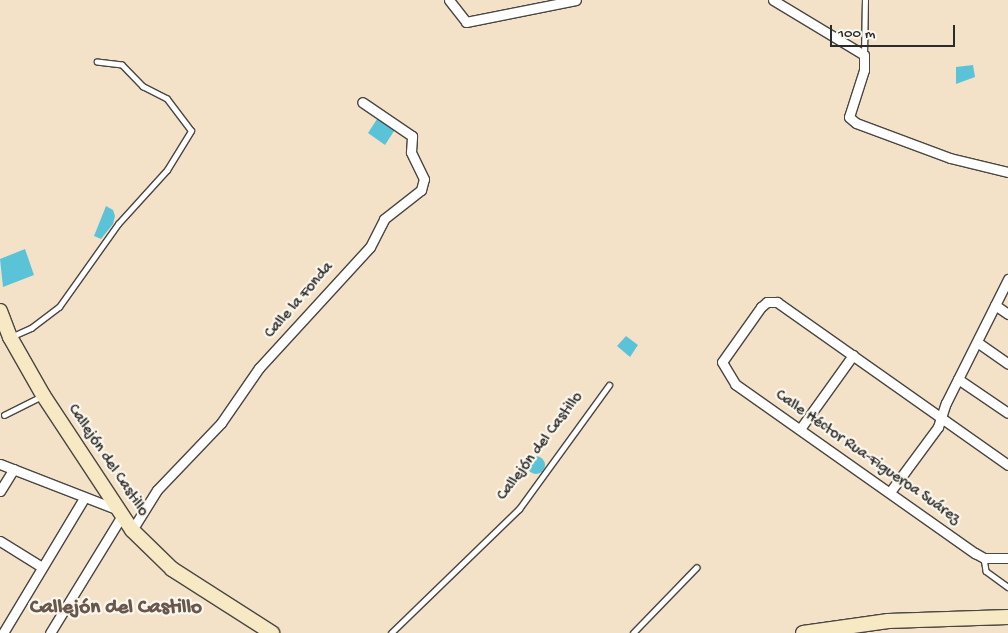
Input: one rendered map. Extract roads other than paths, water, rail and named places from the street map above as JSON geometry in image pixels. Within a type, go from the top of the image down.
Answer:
[{"type":"street","points":[[449,0],[466,22],[576,0]]},
{"type":"street","points":[[773,0],[864,55],[864,70],[849,117],[856,122],[950,158],[1008,172]]},
{"type":"street","name":"Calle la Fonda","points":[[132,530],[156,490],[221,423],[259,368],[370,247],[384,219],[421,190],[424,179],[411,152],[412,136],[362,102]]},
{"type":"street","points":[[890,492],[942,418],[958,379],[1008,279]]},
{"type":"street","name":"Calle Héctor Rua-Figueroa Suárez","points":[[853,355],[777,302],[767,302],[722,362],[728,368],[735,384],[984,558]]},
{"type":"street","points":[[995,305],[1008,314]]},
{"type":"street","name":"Callejón del Castillo","points":[[0,311],[10,337],[43,395],[118,513],[132,530],[172,569],[272,633]]},
{"type":"street","points":[[977,342],[1008,364]]},
{"type":"street","points":[[800,429],[853,355],[1008,465]]},
{"type":"street","points":[[958,379],[1008,413]]},
{"type":"street","points":[[0,464],[14,468],[118,513],[50,633]]},
{"type":"street","points":[[0,491],[14,468]]},
{"type":"street","points":[[3,633],[84,498]]},
{"type":"street","points":[[0,541],[42,567]]},
{"type":"street","points":[[984,558],[1008,558]]},
{"type":"street","points":[[803,633],[878,622],[1008,617]]},
{"type":"lane","points":[[864,55],[865,0]]},
{"type":"lane","points":[[10,337],[31,328],[58,307],[118,224],[167,170],[191,131],[167,99],[143,86],[122,65],[97,62]]},
{"type":"lane","name":"Callejón del Castillo","points":[[391,633],[519,509],[609,385]]},
{"type":"lane","points":[[4,415],[43,395]]},
{"type":"lane","points":[[984,558],[986,571],[1008,587]]},
{"type":"lane","points":[[633,633],[696,568]]},
{"type":"water","points":[[973,65],[975,77],[956,84],[956,67]]},
{"type":"water","points":[[379,116],[396,128],[385,145],[368,133]]},
{"type":"water","points":[[106,206],[113,210],[115,216],[113,224],[101,239],[94,236]]},
{"type":"water","points":[[25,249],[34,275],[3,287],[0,259]]},
{"type":"water","points":[[626,336],[638,345],[630,357],[617,346]]},
{"type":"water","points":[[536,456],[542,459],[545,465],[542,471],[536,474],[530,471],[527,465],[530,459]]},
{"type":"district","name":"Callejón del Castillo","points":[[116,609]]}]
